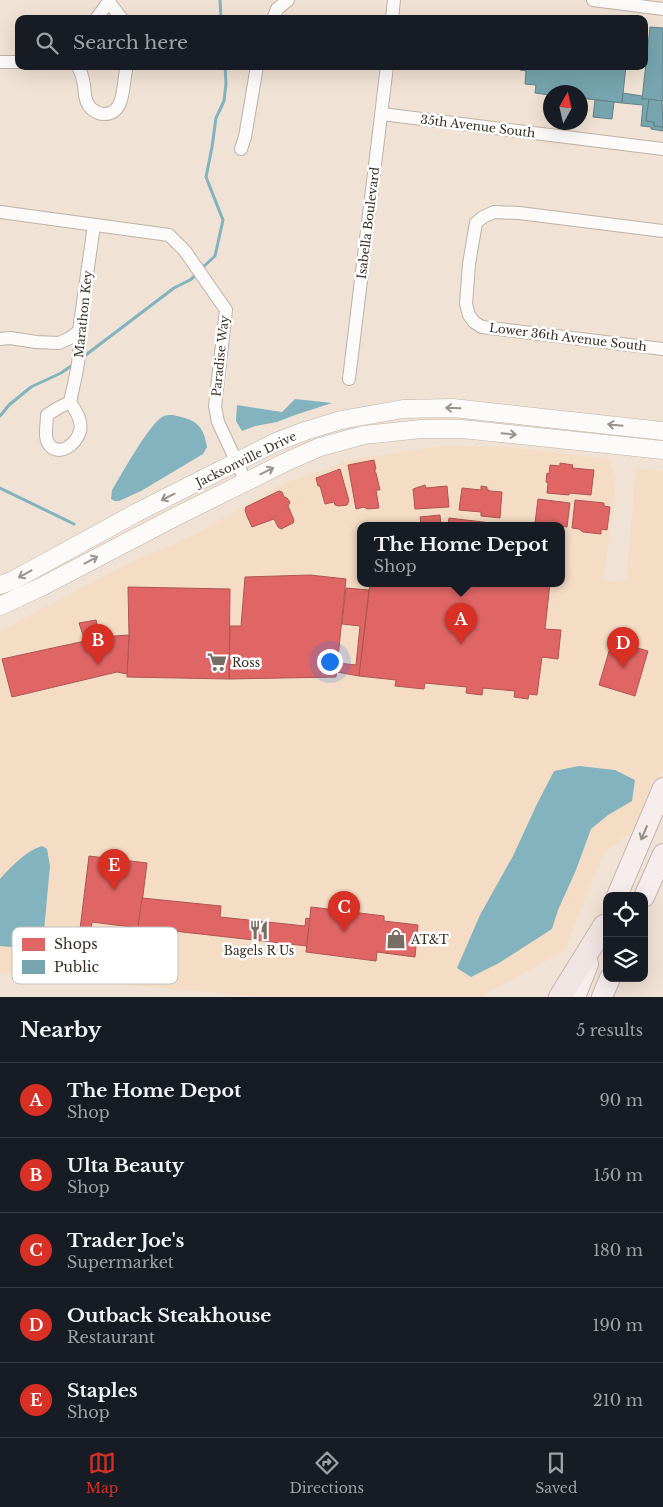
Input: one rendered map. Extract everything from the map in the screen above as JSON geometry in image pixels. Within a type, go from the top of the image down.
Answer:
[{"type":"highway","points":[[560,997],[603,926]]},
{"type":"main road","points":[[619,892],[663,788]]},
{"type":"main road","points":[[646,892],[663,854]]},
{"type":"main road","points":[[575,997],[603,928]]},
{"type":"main road","points":[[602,997],[608,982]]},
{"type":"street","points":[[275,15],[277,9],[288,0]]},
{"type":"street","points":[[392,15],[394,0]]},
{"type":"street","points":[[593,0],[663,9]]},
{"type":"street","points":[[99,15],[110,1],[119,15]]},
{"type":"street","points":[[0,62],[15,62]]},
{"type":"street","points":[[80,70],[88,106],[102,114],[111,113],[116,110],[122,100],[126,70]]},
{"type":"street","points":[[241,149],[257,70]]},
{"type":"street","name":"Isabella Boulevard","points":[[349,379],[387,70]]},
{"type":"street","name":"35th Avenue South","points":[[382,114],[663,149]]},
{"type":"street","name":"Paradise Way","points":[[0,212],[169,235],[185,251],[226,310],[215,406],[218,422],[246,482]]},
{"type":"street","name":"Lower 36th Avenue South","points":[[663,231],[519,213],[494,212],[483,216],[476,223],[466,304],[469,315],[474,322],[482,326],[663,349]]},
{"type":"street","name":"Marathon Key","points":[[70,402],[76,375],[79,335],[94,225]]},
{"type":"street","points":[[0,338],[59,343],[79,335]]},
{"type":"street","name":"Jacksonville Drive","points":[[0,586],[134,514],[276,442],[341,420],[403,409],[453,408],[663,431]]},
{"type":"street","name":"Jacksonville Drive","points":[[0,606],[288,461],[320,447],[364,435],[421,430],[462,429],[663,450]]},
{"type":"shaded area","points":[[441,446],[509,447],[608,459],[616,477],[604,580],[626,582],[636,468],[663,471],[663,767],[638,827],[604,852],[564,951],[480,997],[262,997],[120,984],[178,984],[178,927],[12,927],[12,974],[0,973],[0,631],[129,563],[192,536],[285,483],[350,460]]},
{"type":"water","points":[[295,399],[332,403],[277,422],[255,426],[242,431],[236,421],[237,405],[282,412]]},
{"type":"water","points":[[173,415],[197,424],[203,433],[207,447],[203,454],[141,491],[119,501],[111,499],[112,490],[150,430],[162,417]]},
{"type":"water","points":[[579,766],[615,770],[635,780],[632,801],[608,815],[591,829],[552,929],[499,963],[471,977],[457,968],[480,915],[513,856],[554,771]]},
{"type":"water","points":[[42,846],[47,849],[50,866],[44,927],[12,927],[12,947],[0,946],[0,879],[14,864]]},
{"type":"building: Shops","points":[[374,460],[375,473],[380,490],[376,490],[379,508],[367,509],[364,507],[356,509],[348,465]]},
{"type":"building: Shops","points":[[560,463],[573,465],[572,468],[594,470],[591,495],[547,493],[548,483],[546,482],[550,465],[560,466]]},
{"type":"building: Shops","points":[[340,469],[349,501],[347,505],[339,506],[335,505],[334,502],[325,504],[316,478]]},
{"type":"building: Shops","points":[[425,485],[426,488],[447,486],[449,507],[415,509],[413,489]]},
{"type":"building: Shops","points":[[481,486],[487,487],[490,491],[502,492],[500,518],[481,516],[481,512],[459,510],[462,488],[481,490]]},
{"type":"building: Shops","points":[[279,491],[290,502],[288,506],[294,520],[293,523],[281,529],[274,519],[252,527],[245,510],[246,507]]},
{"type":"building: Shops","points":[[538,499],[570,503],[567,527],[565,527],[565,522],[535,522]]},
{"type":"building: Shops","points":[[575,500],[604,503],[604,506],[610,507],[607,530],[601,529],[601,534],[583,532],[572,528]]},
{"type":"building: Shops","points":[[440,515],[441,522],[421,522],[420,517]]},
{"type":"building: Shops","points":[[449,518],[483,522],[448,522]]},
{"type":"building: Shops","points":[[310,575],[346,579],[336,677],[229,679],[230,626],[241,626],[245,577]]},
{"type":"building: Shops","points":[[128,587],[230,589],[229,679],[127,677],[129,635]]},
{"type":"building: Shops","points":[[370,587],[550,587],[545,629],[561,630],[558,659],[542,657],[537,695],[529,694],[528,699],[514,697],[515,691],[483,688],[482,695],[466,693],[467,687],[425,683],[424,689],[395,686],[396,680],[359,676]]},
{"type":"building: Shops","points":[[346,588],[369,590],[359,676],[337,672],[338,663],[356,665],[360,626],[342,624]]},
{"type":"building: Shops","points":[[96,620],[101,637],[129,635],[127,674],[117,672],[12,697],[2,659],[85,641],[79,623]]},
{"type":"building: Shops","points":[[612,641],[648,651],[635,696],[599,685]]},
{"type":"building: Shops","points":[[89,856],[147,863],[139,927],[92,922],[91,927],[80,927]]},
{"type":"building: Shops","points":[[142,898],[221,906],[220,917],[305,926],[306,918],[310,919],[307,946],[178,931],[178,927],[138,927]]},
{"type":"building: Shops","points":[[311,907],[384,916],[384,921],[418,925],[415,957],[377,952],[376,961],[306,952]]},
{"type":"building: Public","points":[[650,27],[663,28],[663,101],[642,99],[645,70],[648,70]]},
{"type":"building: Public","points":[[520,70],[626,70],[622,103],[588,99],[588,85],[543,85],[543,94],[535,93],[536,85],[525,84],[526,71]]},
{"type":"building: Public","points":[[623,93],[642,96],[642,99],[649,99],[646,121],[654,122],[654,126],[663,127],[663,131],[641,126],[643,105],[622,103]]},
{"type":"building: Public","points":[[649,99],[662,101],[663,127],[654,126],[654,122],[646,121]]},
{"type":"building: Public","points":[[595,100],[614,102],[612,119],[593,117]]},
{"type":"waterway","points":[[220,0],[221,15]]},
{"type":"waterway","points":[[201,269],[215,256],[223,220],[206,177],[216,118],[224,101],[225,70]]},
{"type":"waterway","points":[[83,357],[174,288],[197,274]]},
{"type":"waterway","points":[[0,416],[9,405],[31,387],[61,373],[74,364]]},
{"type":"waterway","points":[[0,488],[74,524]]},
{"type":"place","name":"The Home Depot","points":[[461,644]]},
{"type":"place","name":"Ross","points":[[217,662]]},
{"type":"place","name":"Ulta Beauty","points":[[98,665]]},
{"type":"place","name":"Outback Steakhouse","points":[[623,668]]},
{"type":"place","name":"Staples","points":[[114,890]]},
{"type":"place","name":"Bagels R Us","points":[[259,930]]},
{"type":"place","name":"Trader Joe's","points":[[344,932]]},
{"type":"place","name":"AT&T","points":[[396,939]]}]
